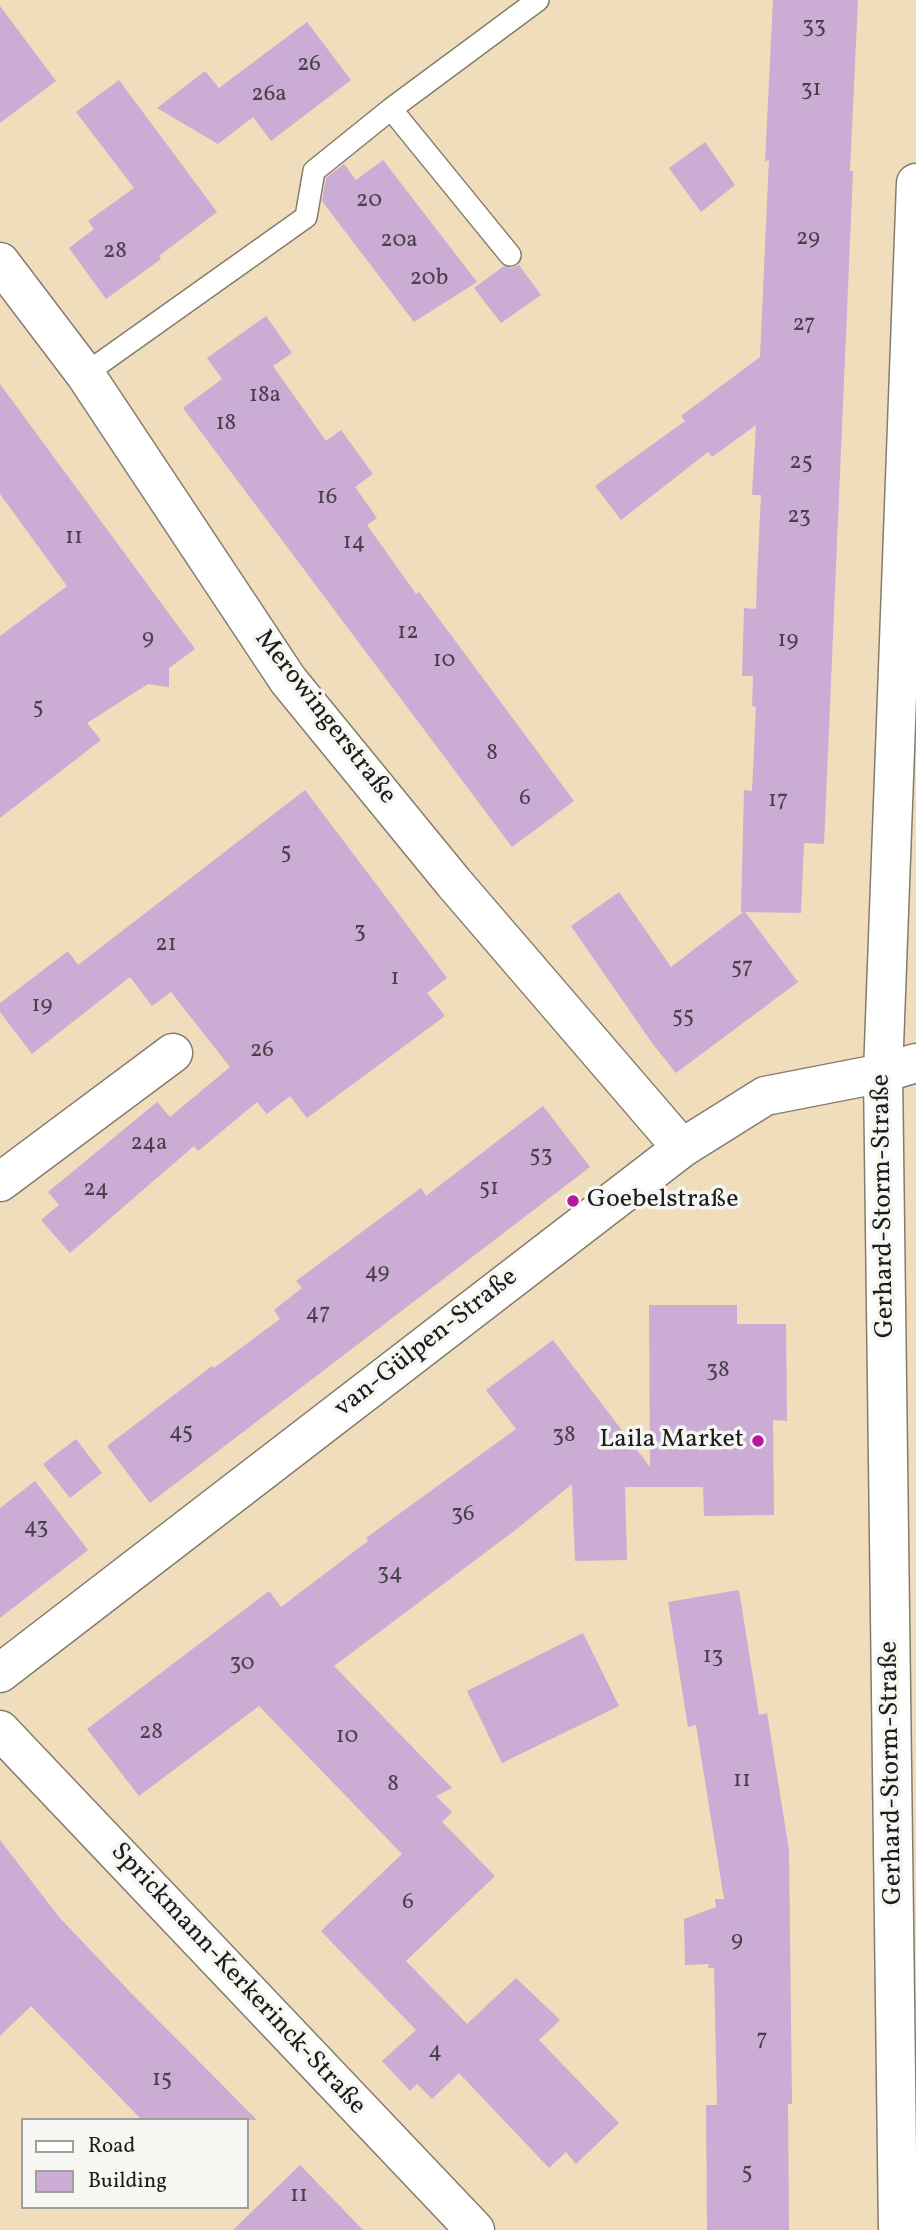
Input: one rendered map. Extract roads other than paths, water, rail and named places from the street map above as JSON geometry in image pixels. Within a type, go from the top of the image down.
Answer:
[{"type":"street","name":"Gerhard-Storm-Straße","points":[[898,2230],[904,1694],[900,1068],[916,183]]},
{"type":"street","name":"Merowingerstraße","points":[[0,262],[85,374],[288,680],[454,883],[682,1148]]},
{"type":"street","points":[[0,1182],[173,1053]]},
{"type":"street","name":"van-Gülpen-Straße","points":[[0,1673],[682,1148],[765,1096],[900,1068]]},
{"type":"street","name":"Sprickmann-Kerkerinck-Straße","points":[[0,1730],[475,2230]]},
{"type":"lane","points":[[85,374],[306,217],[314,172],[391,110],[538,0]]},
{"type":"lane","points":[[391,110],[510,255]]},
{"type":"place","name":"Goebelstraße","points":[[573,1201]]},
{"type":"place","name":"Laila Market","points":[[758,1441]]}]
